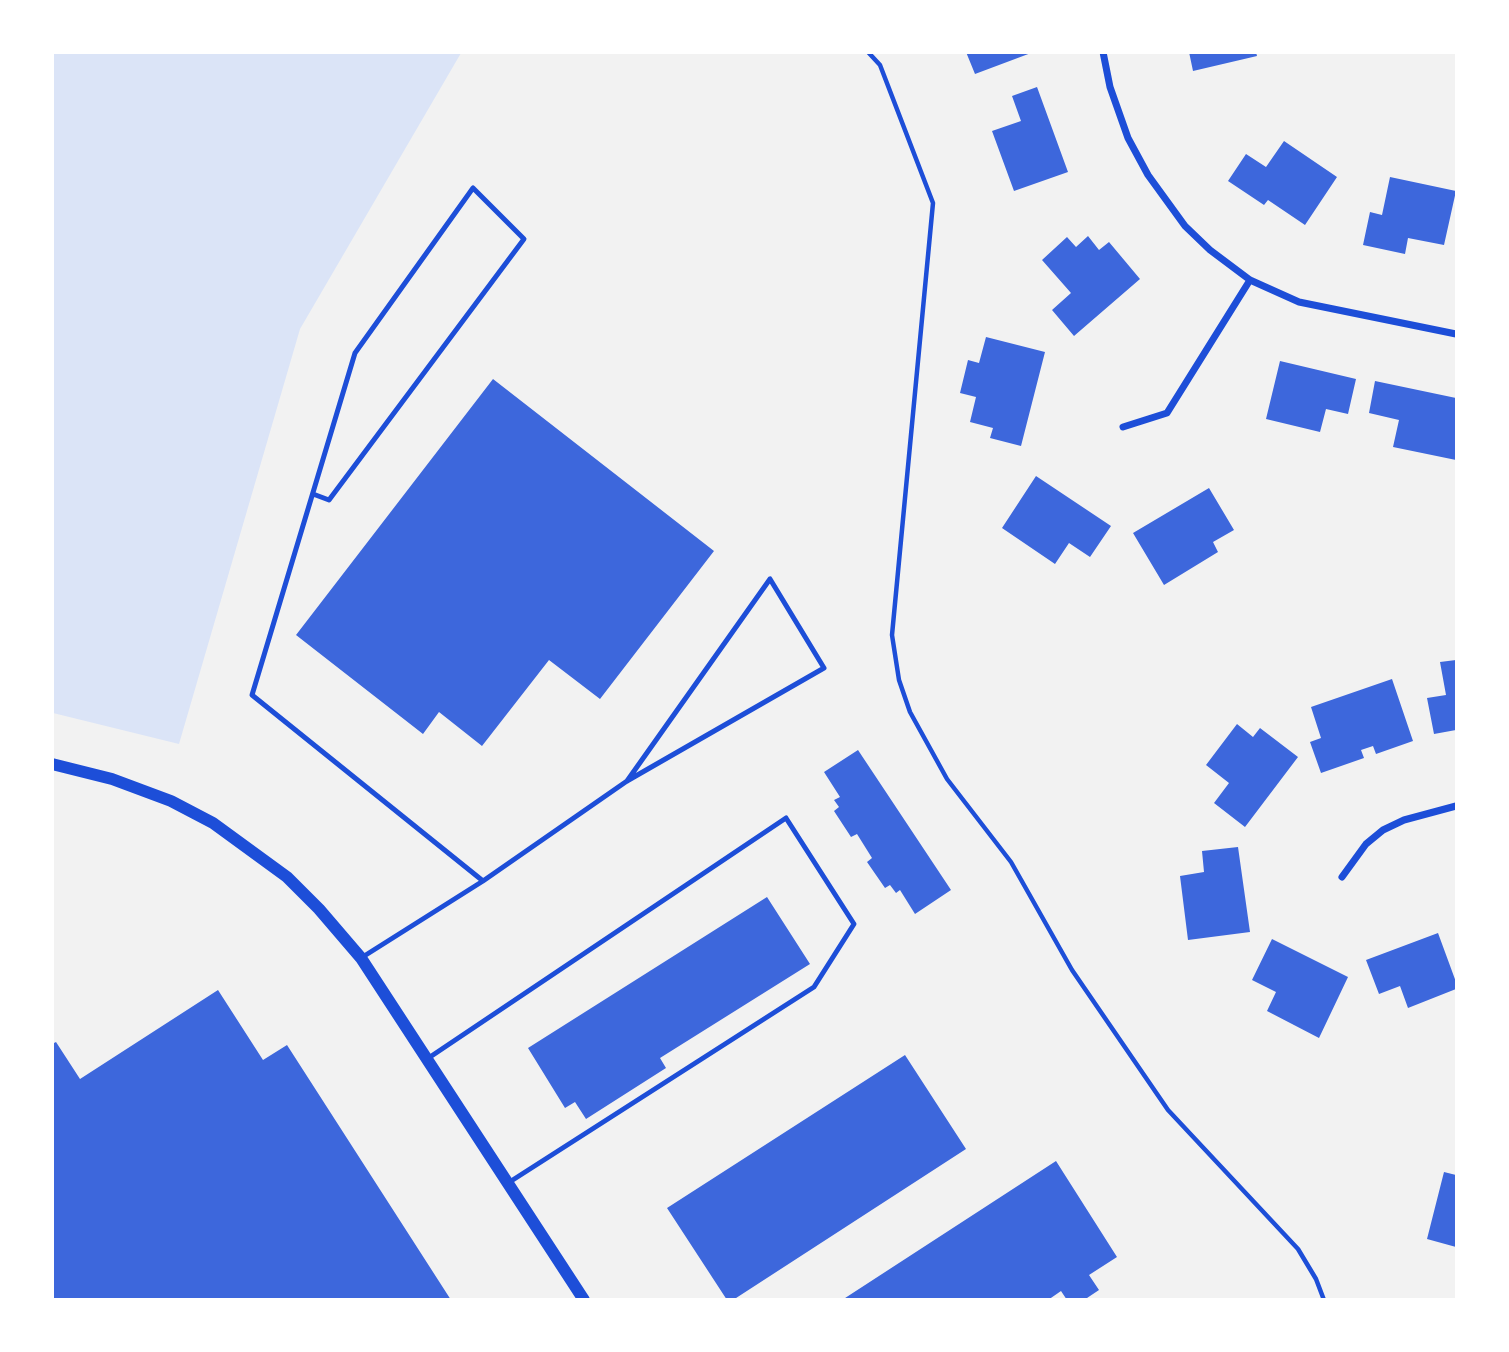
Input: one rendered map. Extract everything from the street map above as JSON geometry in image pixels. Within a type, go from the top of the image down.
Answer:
[{"type":"street","points":[[1102,52],[1110,87],[1128,138],[1148,175],[1185,226],[1210,250],[1250,280],[1299,302],[1457,334]]},
{"type":"street","points":[[1123,427],[1167,413],[1250,280]]},
{"type":"street","points":[[52,764],[112,779],[171,802],[213,823],[287,877],[319,909],[361,958],[584,1300]]},
{"type":"street","points":[[1342,877],[1366,844],[1383,830],[1404,820],[1457,806]]},
{"type":"lane","points":[[313,494],[328,500],[524,240],[473,188],[355,353],[252,695],[483,881]]},
{"type":"lane","points":[[361,958],[483,881],[627,781],[824,668],[770,579],[627,781]]},
{"type":"lane","points":[[427,1059],[786,818],[854,924],[814,987],[508,1183]]},
{"type":"path","points":[[868,52],[880,65],[933,202],[892,635],[899,680],[910,712],[947,779],[1011,862],[1072,970],[1168,1110],[1298,1249],[1316,1279],[1324,1300]]},
{"type":"shaded area","points":[[53,52],[461,53],[300,329],[179,744],[53,713]]},
{"type":"building","points":[[966,52],[1031,52],[1031,53],[975,74]]},
{"type":"building","points":[[1189,52],[1256,52],[1257,56],[1193,71]]},
{"type":"building","points":[[1037,87],[1068,172],[1014,191],[992,131],[1021,121],[1012,96]]},
{"type":"building","points":[[1284,141],[1337,177],[1305,225],[1268,200],[1264,205],[1228,181],[1246,154],[1266,167]]},
{"type":"building","points":[[1390,177],[1456,191],[1444,245],[1408,238],[1405,254],[1363,245],[1370,212],[1382,215]]},
{"type":"building","points":[[1088,236],[1099,250],[1109,242],[1140,279],[1074,336],[1052,310],[1071,293],[1042,260],[1067,237],[1076,247]]},
{"type":"building","points":[[986,337],[1045,352],[1021,446],[990,438],[993,428],[970,422],[976,397],[960,393],[968,360],[979,363]]},
{"type":"building","points":[[1280,361],[1356,379],[1348,414],[1326,409],[1320,432],[1266,419]]},
{"type":"building","points":[[493,379],[714,551],[600,699],[549,660],[482,746],[439,712],[423,734],[296,635]]},
{"type":"building","points":[[1375,381],[1456,398],[1456,460],[1393,447],[1399,420],[1369,413]]},
{"type":"building","points":[[1036,476],[1111,526],[1090,557],[1069,543],[1055,564],[1002,528]]},
{"type":"building","points":[[1209,488],[1234,530],[1213,542],[1218,552],[1164,585],[1133,533]]},
{"type":"building","points":[[1456,660],[1456,730],[1434,734],[1427,698],[1446,695],[1440,662]]},
{"type":"building","points":[[1392,679],[1413,741],[1376,754],[1373,746],[1361,750],[1364,758],[1321,773],[1310,742],[1321,738],[1311,707]]},
{"type":"building","points":[[1237,724],[1253,737],[1260,728],[1298,757],[1245,827],[1214,803],[1229,783],[1206,765]]},
{"type":"building","points":[[858,750],[951,890],[915,914],[900,890],[896,893],[890,885],[885,888],[867,862],[872,858],[857,834],[851,837],[834,811],[839,807],[834,800],[840,797],[824,772]]},
{"type":"building","points":[[1238,847],[1250,932],[1188,940],[1180,876],[1204,872],[1202,851]]},
{"type":"building","points":[[767,897],[810,964],[660,1058],[666,1068],[586,1119],[575,1102],[565,1108],[528,1048]]},
{"type":"building","points":[[1438,933],[1456,982],[1456,989],[1408,1008],[1400,986],[1379,994],[1366,960]]},
{"type":"building","points":[[1272,939],[1348,977],[1319,1038],[1267,1011],[1276,992],[1252,980]]},
{"type":"building","points":[[218,990],[263,1060],[287,1045],[451,1300],[52,1300],[52,1044],[56,1042],[80,1079]]},
{"type":"building","points":[[905,1055],[966,1149],[733,1300],[727,1300],[667,1208]]},
{"type":"building","points":[[1056,1161],[1117,1257],[1089,1275],[1099,1290],[1084,1300],[1067,1300],[1061,1291],[1048,1300],[842,1300]]},
{"type":"building","points":[[1444,1172],[1456,1175],[1456,1247],[1427,1239]]}]
